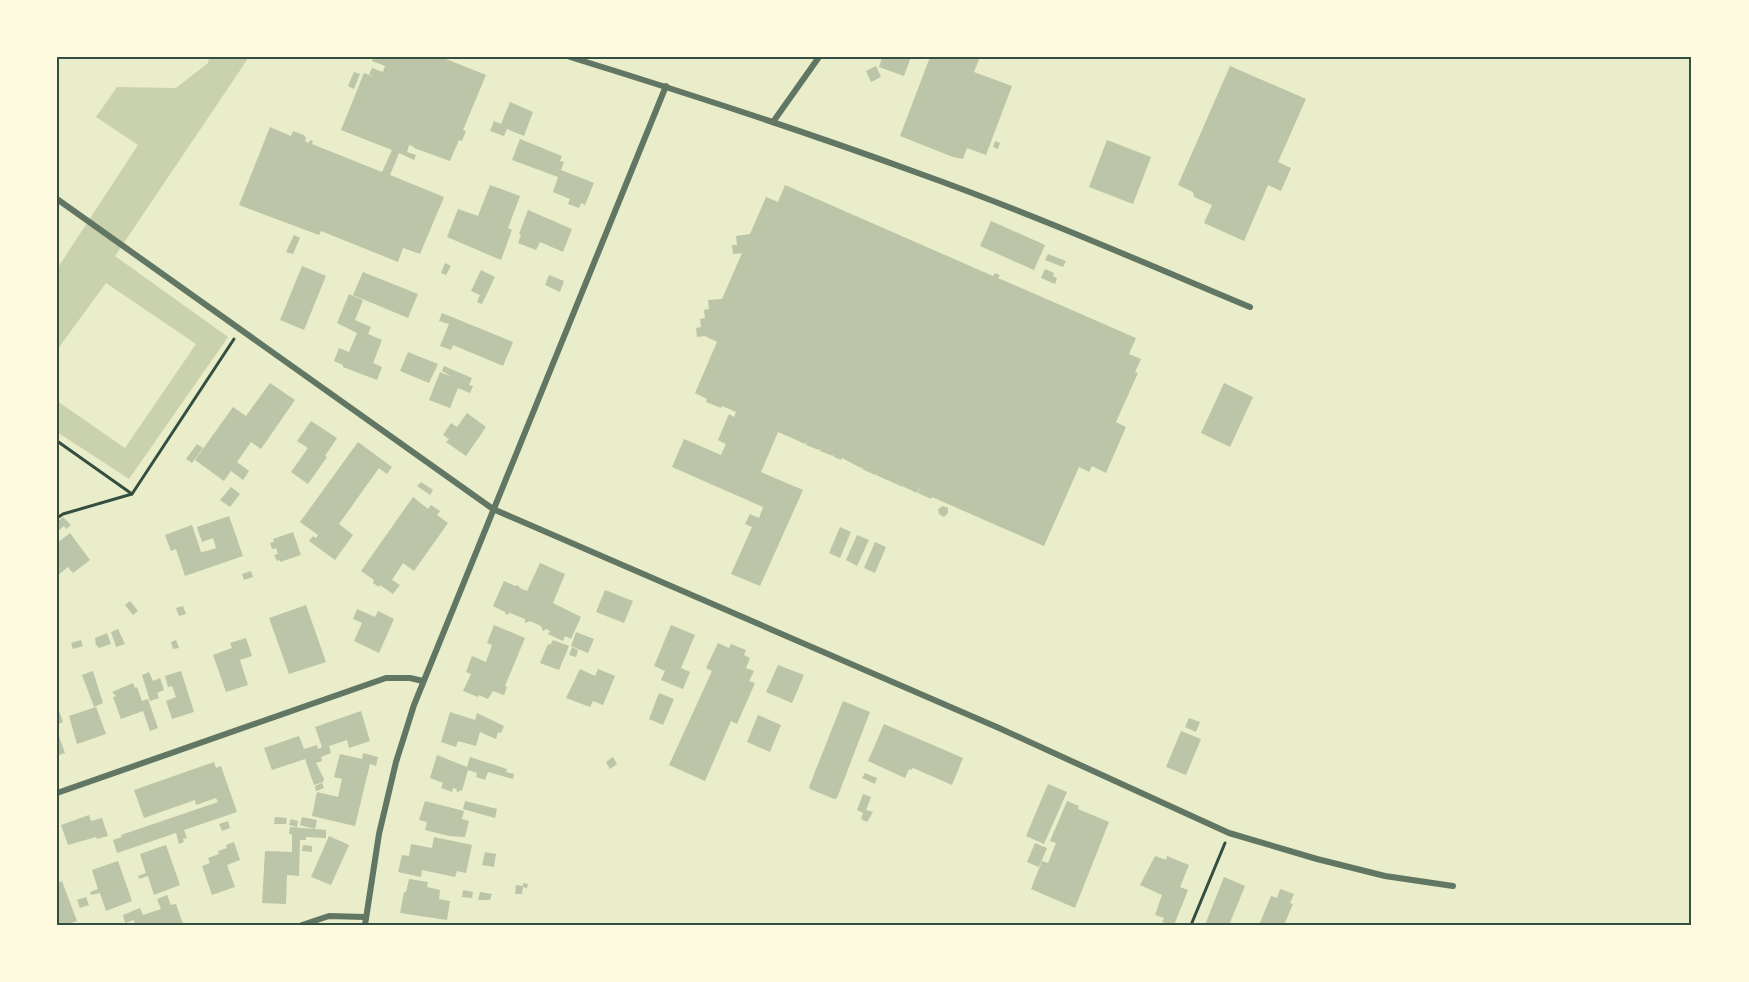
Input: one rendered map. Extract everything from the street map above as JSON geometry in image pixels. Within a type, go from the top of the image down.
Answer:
[{"type":"street","points":[[570,57],[666,86],[919,173],[1052,224],[1250,307]]},
{"type":"street","points":[[773,122],[819,57]]},
{"type":"street","points":[[365,925],[379,834],[414,705],[666,86]]},
{"type":"street","points":[[57,199],[493,509],[999,728],[1229,833],[1384,876],[1453,886]]},
{"type":"street","points":[[57,793],[386,678],[410,678],[423,681]]},
{"type":"street","points":[[302,925],[329,916],[365,917]]},
{"type":"path","points":[[57,518],[63,514],[132,494],[240,329]]},
{"type":"path","points":[[57,441],[132,494]]},
{"type":"path","points":[[1191,925],[1229,833]]},
{"type":"green space","points":[[209,57],[249,57],[115,256],[228,337],[129,479],[57,432],[57,401],[125,448],[196,344],[106,283],[57,350],[57,269],[138,145],[96,117],[117,87],[176,88],[208,63]]},
{"type":"building","points":[[373,57],[441,57],[486,75],[463,130],[466,131],[462,141],[459,140],[450,161],[409,145],[407,152],[416,155],[414,160],[399,153],[390,175],[444,197],[420,254],[403,248],[398,262],[321,231],[319,235],[239,205],[270,127],[291,136],[293,131],[304,135],[305,141],[309,143],[310,140],[313,141],[312,144],[382,172],[392,150],[341,130],[364,73],[374,77],[369,74],[372,68],[383,72],[385,66],[372,61]]},
{"type":"building","points":[[882,57],[911,57],[904,76],[879,67]]},
{"type":"building","points":[[930,57],[980,57],[974,72],[1012,86],[986,155],[967,148],[963,159],[953,157],[900,136]]},
{"type":"building","points":[[876,66],[881,77],[871,82],[866,71]]},
{"type":"building","points":[[1230,66],[1306,99],[1278,162],[1291,168],[1281,191],[1268,185],[1244,241],[1204,223],[1212,205],[1194,197],[1193,192],[1178,185]]},
{"type":"building","points":[[354,72],[360,74],[354,89],[348,86]]},
{"type":"building","points":[[510,102],[533,112],[524,136],[507,129],[504,136],[490,131],[494,121],[501,124]]},
{"type":"building","points":[[520,139],[562,156],[560,161],[564,162],[561,170],[594,183],[585,205],[581,203],[579,208],[568,204],[570,199],[553,192],[558,177],[512,160]]},
{"type":"building","points":[[1107,140],[1151,157],[1133,204],[1089,187]]},
{"type":"building","points":[[995,141],[1000,143],[998,149],[993,147]]},
{"type":"building","points":[[490,185],[520,196],[508,228],[512,230],[501,260],[447,237],[458,209],[478,216]]},
{"type":"building","points":[[785,185],[993,276],[995,273],[1000,275],[998,278],[1136,338],[1129,354],[1141,359],[1135,372],[1138,373],[1116,422],[1126,427],[1106,473],[1092,466],[1089,472],[1079,467],[1044,546],[918,493],[921,486],[917,493],[904,485],[903,487],[876,475],[877,473],[875,475],[862,469],[863,467],[834,457],[834,454],[833,456],[820,451],[821,449],[806,445],[807,442],[805,444],[778,432],[761,472],[803,490],[760,586],[731,574],[752,527],[745,524],[750,514],[759,518],[763,507],[672,467],[684,439],[721,455],[726,444],[718,440],[729,414],[734,417],[736,412],[706,402],[707,399],[695,393],[717,342],[705,336],[697,337],[696,328],[701,327],[700,319],[705,318],[704,310],[709,309],[708,300],[722,299],[742,253],[733,254],[732,245],[737,245],[736,236],[750,234],[766,197],[778,202]]},
{"type":"building","points":[[528,210],[572,229],[563,252],[540,242],[536,250],[518,243]]},
{"type":"building","points":[[991,221],[1045,245],[1034,270],[980,246]]},
{"type":"building","points":[[294,235],[300,238],[293,254],[286,252]]},
{"type":"building","points":[[1048,254],[1066,261],[1063,267],[1045,260]]},
{"type":"building","points":[[445,263],[451,266],[446,275],[441,273]]},
{"type":"building","points":[[302,266],[326,276],[304,330],[280,320]]},
{"type":"building","points":[[1045,269],[1054,273],[1053,276],[1057,278],[1055,284],[1041,278]]},
{"type":"building","points":[[481,270],[495,277],[482,304],[477,302],[480,295],[471,291]]},
{"type":"building","points":[[363,272],[418,294],[408,318],[353,295]]},
{"type":"building","points":[[549,275],[564,281],[560,292],[545,285]]},
{"type":"building","points":[[349,294],[363,300],[355,320],[371,327],[368,334],[382,340],[373,363],[382,367],[377,380],[343,367],[334,361],[339,348],[349,352],[357,333],[337,323]]},
{"type":"building","points":[[442,313],[513,342],[503,366],[453,345],[451,350],[440,346],[449,324],[439,321]]},
{"type":"building","points":[[408,352],[438,364],[429,383],[400,371]]},
{"type":"building","points":[[444,366],[472,378],[469,385],[473,386],[470,393],[458,388],[450,408],[429,400],[440,372],[452,377],[442,371]]},
{"type":"building","points":[[270,383],[295,400],[261,449],[251,442],[237,462],[249,471],[243,480],[231,471],[224,481],[195,460],[233,407],[246,416]]},
{"type":"building","points":[[1224,383],[1253,397],[1230,447],[1201,433]]},
{"type":"building","points":[[467,413],[486,427],[466,456],[446,442],[449,439],[443,435],[451,423],[457,427]]},
{"type":"building","points":[[311,421],[337,438],[308,484],[291,472],[308,448],[297,441]]},
{"type":"building","points":[[358,442],[392,467],[387,474],[379,468],[339,524],[353,535],[335,560],[309,541],[313,536],[316,538],[318,535],[300,522]]},
{"type":"building","points":[[197,444],[203,448],[192,463],[186,459]]},
{"type":"building","points":[[421,482],[433,490],[430,495],[417,486]]},
{"type":"building","points":[[231,487],[240,494],[230,507],[220,500]]},
{"type":"building","points":[[413,497],[428,509],[431,505],[440,511],[437,515],[448,523],[414,571],[403,563],[392,580],[400,585],[393,594],[373,583],[374,580],[361,571]]},
{"type":"building","points":[[943,506],[948,508],[948,513],[944,517],[939,514],[938,509]]},
{"type":"building","points":[[229,516],[243,556],[185,576],[176,549],[171,551],[165,535],[192,525],[201,552],[207,551],[216,548],[213,538],[202,542],[197,527]]},
{"type":"building","points":[[63,517],[71,525],[66,529],[64,526],[57,532],[57,522]]},
{"type":"building","points":[[840,527],[851,532],[840,558],[829,553]]},
{"type":"building","points":[[293,532],[301,555],[277,561],[274,555],[278,554],[276,548],[272,549],[270,543],[274,542],[273,539]]},
{"type":"building","points":[[70,533],[90,560],[73,573],[68,567],[57,576],[57,543]]},
{"type":"building","points":[[857,535],[869,540],[857,566],[846,560]]},
{"type":"building","points":[[875,542],[886,547],[875,573],[864,568]]},
{"type":"building","points":[[540,563],[565,574],[553,603],[581,617],[571,639],[565,636],[563,641],[548,634],[550,631],[546,629],[543,631],[541,626],[530,621],[525,623],[525,619],[510,613],[506,615],[505,612],[493,606],[504,581],[518,585],[527,591]]},
{"type":"building","points":[[251,571],[253,577],[244,580],[242,574]]},
{"type":"building","points":[[605,590],[633,601],[624,623],[596,612]]},
{"type":"building","points":[[130,601],[138,611],[133,615],[125,605]]},
{"type":"building","points":[[306,605],[326,662],[289,674],[269,618]]},
{"type":"building","points":[[183,606],[186,614],[179,616],[176,608]]},
{"type":"building","points":[[357,609],[375,617],[378,611],[394,619],[379,653],[354,641],[362,623],[353,619]]},
{"type":"building","points":[[494,625],[525,638],[505,686],[507,687],[504,695],[493,691],[488,699],[463,691],[471,674],[466,672],[472,656],[486,662],[492,645],[487,643]]},
{"type":"building","points":[[671,625],[695,635],[681,668],[690,672],[683,689],[661,680],[665,671],[654,666]]},
{"type":"building","points":[[118,629],[125,644],[116,647],[111,632]]},
{"type":"building","points":[[576,632],[594,639],[588,653],[571,646]]},
{"type":"building","points":[[107,633],[111,644],[99,648],[95,644],[95,638]]},
{"type":"building","points":[[246,638],[252,656],[240,660],[248,685],[226,692],[213,655],[232,648],[230,643]]},
{"type":"building","points":[[81,640],[83,646],[73,649],[71,643]]},
{"type":"building","points":[[176,640],[179,648],[173,649],[171,642]]},
{"type":"building","points":[[553,640],[569,646],[559,670],[540,663],[548,644],[550,645]]},
{"type":"building","points":[[718,643],[729,648],[731,644],[746,650],[744,655],[750,658],[746,668],[754,671],[749,681],[755,683],[737,724],[731,721],[705,781],[669,765],[712,671],[706,668]]},
{"type":"building","points":[[572,647],[578,650],[576,657],[569,655]]},
{"type":"building","points":[[778,665],[804,675],[792,703],[766,692]]},
{"type":"building","points":[[580,669],[595,676],[598,669],[615,676],[603,705],[593,701],[590,707],[566,698]]},
{"type":"building","points":[[93,671],[103,703],[94,707],[82,675]]},
{"type":"building","points":[[181,671],[194,712],[172,719],[166,701],[176,697],[172,686],[168,687],[165,676]]},
{"type":"building","points":[[149,672],[153,681],[160,678],[164,690],[157,693],[159,698],[150,701],[142,675]]},
{"type":"building","points":[[133,683],[142,701],[148,699],[158,728],[150,731],[143,711],[121,719],[113,697],[116,696],[112,692]]},
{"type":"building","points":[[659,693],[674,699],[663,725],[649,719]]},
{"type":"building","points":[[843,701],[870,712],[837,798],[834,799],[809,787]]},
{"type":"building","points":[[57,705],[63,722],[57,725]]},
{"type":"building","points":[[96,707],[106,734],[77,744],[69,716]]},
{"type":"building","points":[[361,711],[370,741],[349,748],[347,740],[329,746],[331,753],[321,757],[322,761],[316,763],[324,779],[323,782],[314,785],[305,759],[272,770],[264,748],[299,736],[304,749],[317,745],[318,749],[322,747],[315,727]]},
{"type":"building","points":[[450,712],[475,720],[477,713],[504,726],[501,733],[498,732],[496,739],[480,732],[476,746],[458,741],[456,747],[441,742]]},
{"type":"building","points":[[758,715],[781,725],[770,752],[747,742]]},
{"type":"building","points":[[1189,718],[1200,722],[1196,732],[1185,727]]},
{"type":"building","points":[[884,724],[963,758],[952,785],[913,768],[909,769],[905,778],[868,761]]},
{"type":"building","points":[[57,731],[65,753],[57,756]]},
{"type":"building","points":[[1181,731],[1201,739],[1186,775],[1166,767]]},
{"type":"building","points":[[363,753],[378,757],[376,766],[370,764],[355,826],[312,816],[317,792],[338,797],[342,779],[334,777],[340,754],[362,759]]},
{"type":"building","points":[[437,755],[467,767],[470,757],[507,769],[506,772],[514,774],[513,779],[488,772],[485,780],[476,777],[477,773],[468,770],[462,791],[456,791],[457,789],[453,788],[452,792],[441,788],[443,783],[430,778]]},
{"type":"building","points":[[613,757],[617,764],[610,769],[606,762]]},
{"type":"building","points":[[214,762],[216,768],[221,766],[237,812],[184,830],[187,838],[179,844],[176,833],[117,853],[113,840],[122,837],[121,835],[218,802],[216,798],[196,805],[195,800],[144,818],[134,790]]},
{"type":"building","points":[[865,773],[877,778],[875,784],[862,778]]},
{"type":"building","points":[[322,783],[324,788],[316,791],[315,786]]},
{"type":"building","points":[[1048,784],[1067,792],[1044,844],[1026,836]]},
{"type":"building","points":[[863,794],[871,797],[866,810],[873,812],[867,822],[861,819],[863,813],[857,810]]},
{"type":"building","points":[[425,801],[464,811],[462,819],[469,821],[465,837],[425,830],[427,822],[419,820]]},
{"type":"building","points":[[465,801],[497,809],[495,818],[463,809]]},
{"type":"building","points":[[1067,801],[1079,806],[1078,809],[1109,822],[1075,908],[1031,889],[1042,861],[1048,863],[1056,843],[1050,841]]},
{"type":"building","points":[[89,815],[91,821],[102,818],[108,836],[68,845],[61,825]]},
{"type":"building","points":[[275,817],[287,818],[286,824],[274,824]]},
{"type":"building","points":[[302,817],[317,820],[315,829],[300,825]]},
{"type":"building","points":[[291,819],[298,821],[297,827],[289,825]]},
{"type":"building","points":[[228,821],[230,828],[222,831],[219,824]]},
{"type":"building","points":[[290,827],[326,830],[326,838],[306,837],[306,840],[300,840],[299,876],[287,875],[286,904],[262,903],[265,851],[292,852]]},
{"type":"building","points":[[329,836],[349,845],[331,885],[311,877]]},
{"type":"building","points":[[434,837],[472,845],[466,873],[457,871],[455,877],[422,870],[421,877],[398,872],[402,855],[409,856],[411,844],[432,848]]},
{"type":"building","points":[[234,842],[240,860],[227,865],[235,887],[212,895],[202,866],[210,863],[208,858],[219,854],[218,851]]},
{"type":"building","points":[[1035,843],[1047,848],[1039,867],[1027,862]]},
{"type":"building","points":[[166,845],[180,885],[154,895],[148,876],[139,879],[138,876],[146,873],[140,854]]},
{"type":"building","points":[[303,845],[312,846],[312,852],[302,851]]},
{"type":"building","points":[[485,852],[496,854],[494,867],[482,865]]},
{"type":"building","points":[[1155,856],[1166,860],[1167,856],[1189,865],[1180,887],[1188,890],[1174,925],[1162,922],[1164,918],[1155,915],[1162,895],[1140,885]]},
{"type":"building","points":[[118,861],[132,901],[106,911],[100,893],[91,895],[90,892],[98,889],[92,870]]},
{"type":"building","points":[[1224,877],[1245,886],[1229,925],[1205,925]]},
{"type":"building","points":[[409,879],[428,882],[427,887],[440,890],[439,899],[450,901],[447,920],[400,913]]},
{"type":"building","points":[[62,881],[77,921],[57,925],[57,883]]},
{"type":"building","points":[[523,883],[528,884],[527,888],[523,887],[522,894],[515,894],[516,885],[523,886]]},
{"type":"building","points":[[1280,889],[1294,894],[1290,903],[1293,904],[1284,925],[1259,925],[1271,896],[1277,898]]},
{"type":"building","points":[[463,890],[473,892],[472,898],[462,897]]},
{"type":"building","points":[[480,892],[492,894],[490,900],[478,900]]},
{"type":"building","points":[[167,895],[171,905],[176,904],[183,924],[135,925],[134,920],[125,923],[123,915],[140,908],[143,915],[161,909],[157,899]]},
{"type":"building","points":[[86,897],[89,905],[80,908],[77,900]]}]
